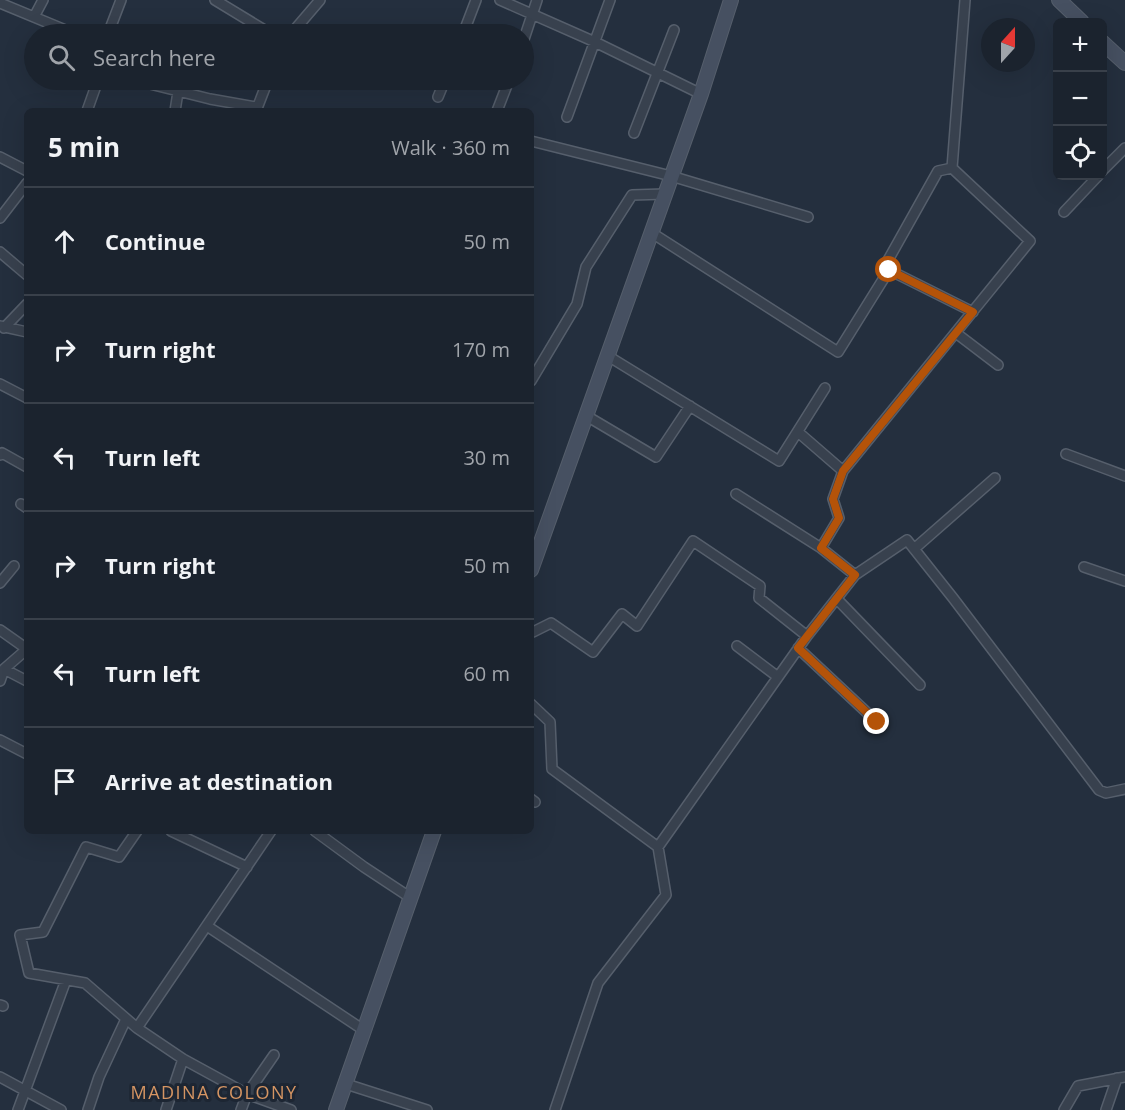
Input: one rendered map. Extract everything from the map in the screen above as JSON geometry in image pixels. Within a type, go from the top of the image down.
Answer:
[{"type":"street","points":[[34,17],[43,0]]},
{"type":"street","points":[[112,24],[121,0]]},
{"type":"street","points":[[215,0],[255,24]]},
{"type":"street","points":[[300,24],[320,0]]},
{"type":"street","points":[[467,24],[476,0]]},
{"type":"street","points":[[500,0],[595,42],[701,94]]},
{"type":"street","points":[[529,24],[537,0]]},
{"type":"street","points":[[567,117],[610,0]]},
{"type":"street","points":[[534,561],[701,94],[731,0]]},
{"type":"street","points":[[952,168],[965,0]]},
{"type":"street","points":[[1059,0],[1078,18]]},
{"type":"street","points":[[0,3],[51,24]]},
{"type":"street","points":[[634,133],[674,30]]},
{"type":"street","points":[[1107,47],[1125,63]]},
{"type":"street","points":[[88,108],[94,90]]},
{"type":"street","points":[[171,90],[251,108]]},
{"type":"street","points":[[256,108],[264,90]]},
{"type":"street","points":[[438,97],[441,90]]},
{"type":"street","points":[[498,108],[505,90]]},
{"type":"street","points":[[175,108],[178,92]]},
{"type":"street","points":[[534,142],[670,176],[808,217]]},
{"type":"street","points":[[1107,166],[1125,148]]},
{"type":"street","points":[[0,156],[24,169]]},
{"type":"street","points":[[652,233],[838,352],[889,270],[887,262],[938,171],[952,168]]},
{"type":"street","points":[[821,548],[839,518],[833,499],[843,471],[1030,241],[952,168]]},
{"type":"street","points":[[1064,212],[1094,180]]},
{"type":"street","points":[[0,218],[24,188]]},
{"type":"street","points":[[534,376],[577,304],[586,267],[632,195],[665,194]]},
{"type":"street","points":[[0,252],[24,272]]},
{"type":"street","points":[[889,270],[973,312]]},
{"type":"street","points":[[2,327],[24,307]]},
{"type":"street","points":[[2,327],[24,331]]},
{"type":"street","points":[[956,333],[998,365]]},
{"type":"street","points":[[608,356],[779,461],[825,388]]},
{"type":"street","points":[[0,384],[24,396]]},
{"type":"street","points":[[585,415],[656,457],[690,406]]},
{"type":"street","points":[[798,432],[843,471]]},
{"type":"street","points":[[0,455],[2,453],[24,465]]},
{"type":"street","points":[[1066,454],[1125,476]]},
{"type":"street","points":[[914,549],[995,478]]},
{"type":"street","points":[[736,494],[821,548],[855,575]]},
{"type":"street","points":[[658,847],[798,648],[855,575],[907,540],[1099,790],[1106,793],[1125,789]]},
{"type":"street","points":[[534,632],[551,623],[593,652],[622,614],[637,626],[693,541],[760,586],[759,598],[807,636]]},
{"type":"street","points":[[0,583],[14,566]]},
{"type":"street","points":[[1084,567],[1125,581]]},
{"type":"street","points":[[837,599],[920,685]]},
{"type":"street","points":[[0,630],[24,647]]},
{"type":"street","points":[[737,646],[778,677]]},
{"type":"street","points":[[798,648],[877,722]]},
{"type":"street","points":[[0,681],[4,669],[24,652]]},
{"type":"street","points":[[4,669],[24,679]]},
{"type":"street","points":[[534,707],[550,722],[552,769],[658,847],[666,895],[598,983],[555,1110]]},
{"type":"street","points":[[0,740],[24,752]]},
{"type":"street","points":[[135,834],[119,857],[86,847],[43,932],[20,935],[29,973],[85,983],[137,1028],[183,1059],[247,1094],[291,1110]]},
{"type":"street","points":[[177,834],[247,867]]},
{"type":"street","points":[[137,1028],[269,834]]},
{"type":"street","points":[[319,834],[411,898]]},
{"type":"street","points":[[336,1110],[411,898],[431,834]]},
{"type":"street","points":[[207,926],[365,1031]]},
{"type":"street","points":[[18,1110],[66,980]]},
{"type":"street","points":[[88,1110],[99,1077],[126,1018]]},
{"type":"street","points":[[241,1110],[247,1094],[274,1054]]},
{"type":"street","points":[[166,1110],[183,1059]]},
{"type":"street","points":[[0,1077],[61,1110]]},
{"type":"street","points":[[1064,1110],[1078,1086],[1121,1078]]},
{"type":"street","points":[[1106,1110],[1121,1078]]},
{"type":"street","points":[[346,1084],[428,1110]]},
{"type":"district","name":"MADINA COLONY","points":[[214,1092]]},
{"type":"route","points":[[877,722],[798,648],[855,575],[821,548],[839,518],[833,499],[843,471],[973,312],[889,270]]}]
